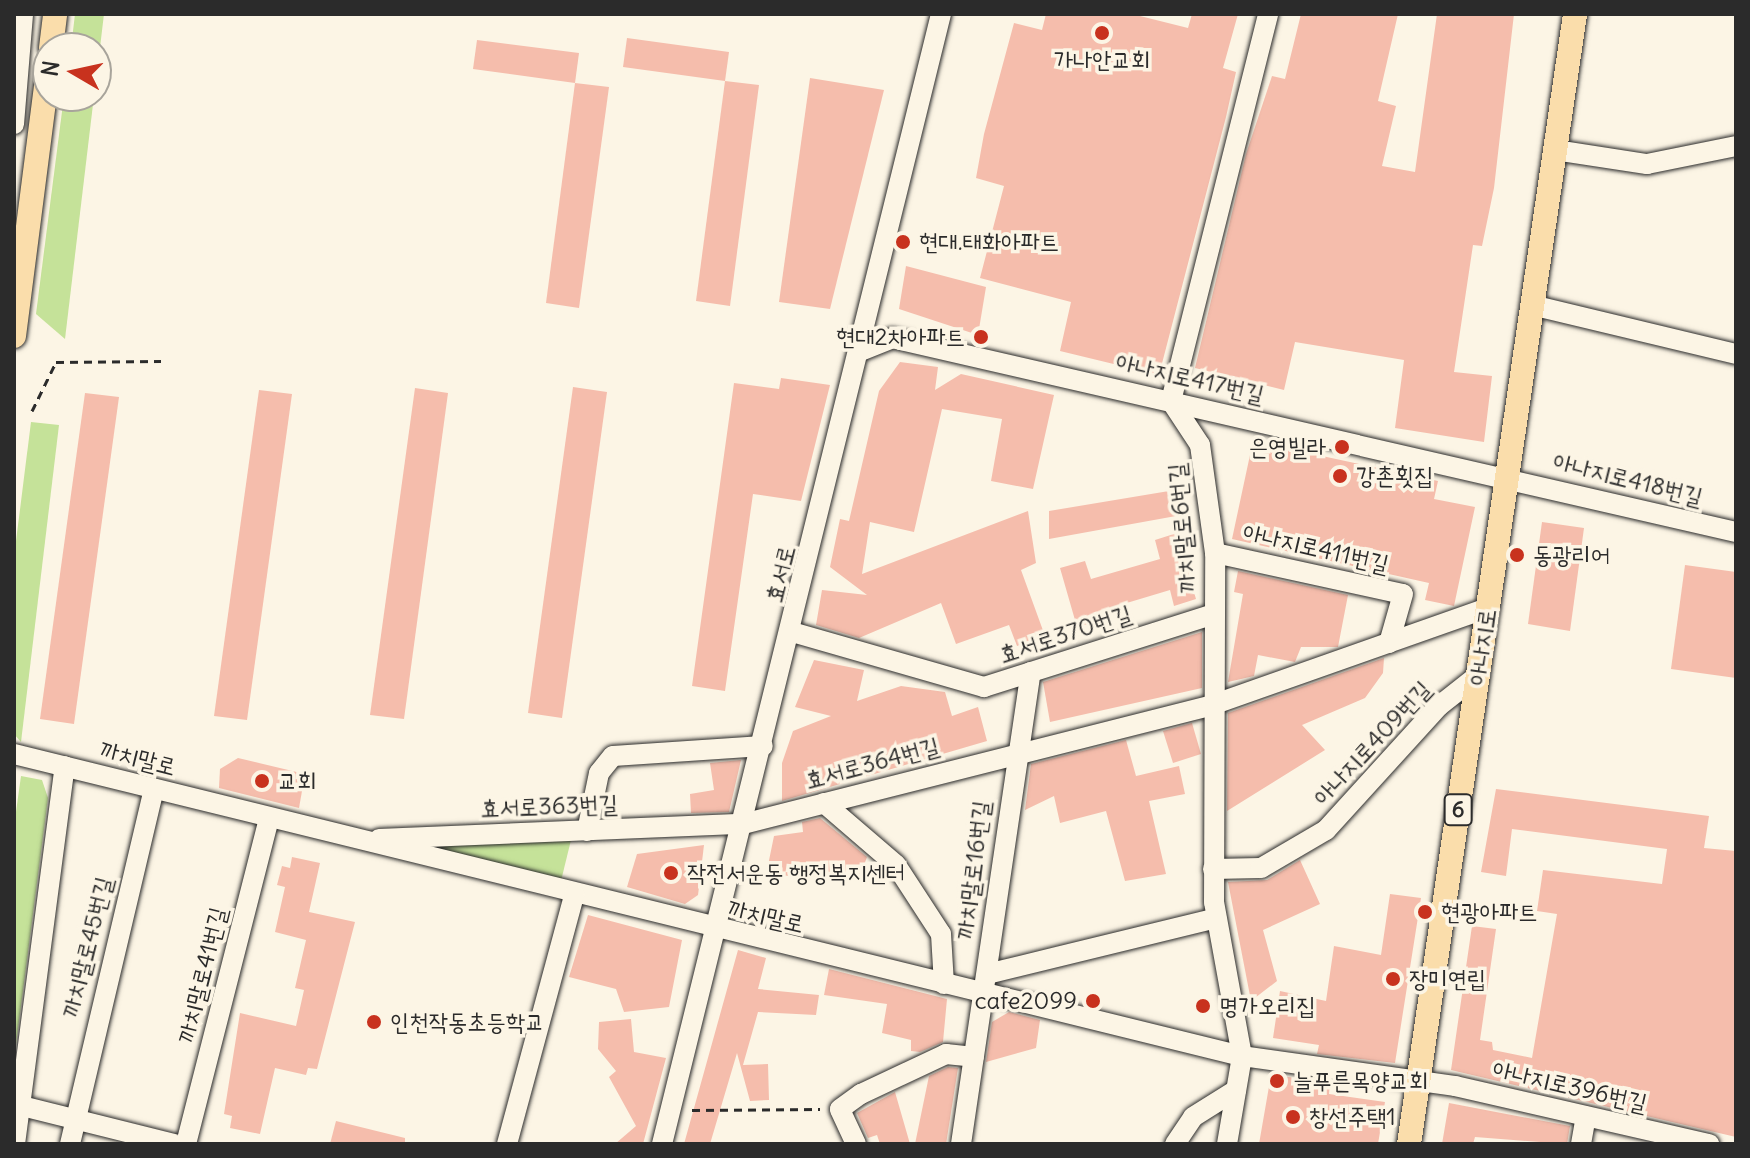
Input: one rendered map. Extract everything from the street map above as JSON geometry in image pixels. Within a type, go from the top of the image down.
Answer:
[{"type":"main road","name":"아나지로","points":[[1409,1144],[1575,14]]},
{"type":"main road","points":[[14,336],[21,232],[41,112]]},
{"type":"street","points":[[14,124],[23,14]]},
{"type":"street","name":"효서로","points":[[662,1144],[863,350],[941,14]]},
{"type":"street","points":[[1171,401],[1268,14]]},
{"type":"street","points":[[1555,150],[1647,164],[1736,146]]},
{"type":"street","points":[[1532,305],[1736,354]]},
{"type":"street","name":"아나지로417번길","points":[[863,350],[892,338],[1507,477]]},
{"type":"street","name":"까치말로6번길","points":[[1171,401],[1200,445],[1215,553],[1213,869],[1216,918],[1242,1056]]},
{"type":"street","name":"아나지로418번길","points":[[1507,477],[1736,532]]},
{"type":"street","name":"아나지로411번길","points":[[1215,553],[1403,594],[1389,643]]},
{"type":"street","points":[[1212,705],[1487,608]]},
{"type":"street","name":"효서로370번길","points":[[792,632],[984,687],[1214,614]]},
{"type":"street","name":"까치말로16번길","points":[[961,1144],[1014,752],[1031,672]]},
{"type":"street","name":"아나지로409번길","points":[[1213,869],[1261,868],[1326,830],[1439,706],[1477,676]]},
{"type":"street","name":"효서로364번길","points":[[743,824],[1014,752],[1212,705]]},
{"type":"street","points":[[587,831],[599,773],[613,756],[763,746]]},
{"type":"street","name":"까치말로","points":[[14,754],[716,931],[944,984],[985,984],[1242,1056],[1418,1082]]},
{"type":"street","points":[[15,1144],[17,1105],[65,766]]},
{"type":"street","name":"까치말로45번길","points":[[70,1144],[71,1118],[154,789]]},
{"type":"street","points":[[824,803],[896,865],[941,934],[944,984]]},
{"type":"street","name":"까치말로41번길","points":[[186,1144],[269,818]]},
{"type":"street","name":"효서로363번길","points":[[356,840],[743,824]]},
{"type":"street","points":[[507,1144],[574,895]]},
{"type":"street","points":[[985,984],[1216,918]]},
{"type":"street","points":[[856,1144],[840,1109],[900,1070],[946,1054],[974,1057]]},
{"type":"street","points":[[1227,1144],[1242,1056]]},
{"type":"street","name":"아나지로396번길","points":[[1418,1082],[1709,1144]]},
{"type":"street","points":[[1175,1144],[1193,1117],[1236,1090]]},
{"type":"street","points":[[17,1105],[174,1144]]},
{"type":"street","points":[[1581,1144],[1586,1116]]},
{"type":"path","points":[[32,411],[56,362],[161,361]]},
{"type":"path","points":[[671,1110],[840,1109]]},
{"type":"green space","points":[[75,14],[104,14],[102,32],[73,32]]},
{"type":"green space","points":[[62,112],[92,112],[65,339],[36,314]]},
{"type":"green space","points":[[31,422],[59,425],[21,742],[14,734],[14,557]]},
{"type":"green space","points":[[21,776],[42,780],[48,798],[14,1060],[14,826]]},
{"type":"green space","points":[[571,840],[560,885],[419,845]]},
{"type":"building","points":[[1046,14],[1132,14],[1188,28],[1192,14],[1238,14],[1223,68],[1236,72],[1159,375],[1060,351],[1071,302],[980,278],[1004,186],[976,178],[984,134],[1014,23],[1042,30]]},
{"type":"building","points":[[1301,14],[1398,14],[1378,101],[1396,106],[1382,166],[1415,172],[1437,14],[1514,14],[1494,188],[1482,246],[1473,245],[1454,372],[1492,376],[1484,442],[1395,428],[1404,360],[1295,342],[1284,390],[1195,368],[1246,154],[1272,76],[1285,79]]},
{"type":"building","points":[[627,38],[729,52],[725,81],[623,67]]},
{"type":"building","points":[[477,40],[579,53],[575,83],[473,69]]},
{"type":"building","points":[[810,78],[884,90],[830,309],[779,302]]},
{"type":"building","points":[[725,81],[759,85],[730,306],[696,301]]},
{"type":"building","points":[[575,83],[609,87],[579,308],[546,303]]},
{"type":"building","points":[[906,266],[986,287],[978,335],[899,309]]},
{"type":"building","points":[[900,362],[938,367],[935,390],[961,374],[1054,395],[1033,489],[991,481],[1002,419],[942,409],[914,532],[870,522],[862,574],[1028,511],[1036,563],[1021,570],[1045,636],[1017,646],[1009,625],[956,644],[941,603],[859,638],[816,625],[822,590],[867,595],[830,567],[840,519],[849,521],[879,391]]},
{"type":"building","points":[[781,378],[830,385],[801,501],[753,494],[725,691],[692,686],[734,383],[779,389]]},
{"type":"building","points":[[573,387],[607,392],[562,718],[528,713]]},
{"type":"building","points":[[415,388],[448,393],[404,719],[370,715]]},
{"type":"building","points":[[259,390],[292,394],[247,720],[214,716]]},
{"type":"building","points":[[85,393],[119,397],[74,724],[40,719]]},
{"type":"building","points":[[1253,441],[1438,481],[1434,499],[1475,507],[1454,606],[1425,600],[1429,583],[1232,539]]},
{"type":"building","points":[[1175,490],[1176,516],[1049,539],[1049,511]]},
{"type":"building","points":[[1542,522],[1584,528],[1570,631],[1528,624]]},
{"type":"building","points":[[1177,533],[1196,599],[1174,606],[1170,590],[1100,611],[1103,620],[1077,627],[1060,568],[1085,561],[1091,579],[1160,559],[1155,540]]},
{"type":"building","points":[[1685,565],[1736,572],[1736,678],[1671,669]]},
{"type":"building","points":[[1238,571],[1348,595],[1338,647],[1301,647],[1295,662],[1258,655],[1254,676],[1228,682],[1243,594],[1234,592]]},
{"type":"building","points":[[1202,632],[1202,688],[1050,722],[1043,682]]},
{"type":"building","points":[[1384,658],[1383,673],[1365,698],[1302,725],[1325,750],[1227,811],[1228,713]]},
{"type":"building","points":[[814,660],[864,670],[857,701],[901,686],[945,692],[952,716],[978,707],[987,741],[782,801],[782,763],[793,731],[831,716],[795,707]]},
{"type":"building","points":[[1192,723],[1201,754],[1173,763],[1163,731]]},
{"type":"building","points":[[1126,740],[1136,776],[1179,766],[1185,794],[1149,801],[1166,874],[1125,881],[1106,811],[1060,823],[1054,796],[1025,810],[1031,764]]},
{"type":"building","name":"교회","points":[[238,758],[305,774],[299,808],[219,788],[220,769]]},
{"type":"building","points":[[741,760],[729,812],[691,813],[690,794],[714,790],[710,763]]},
{"type":"building","points":[[1496,789],[1709,816],[1704,848],[1736,851],[1736,1137],[1451,1070],[1472,926],[1496,929],[1480,1040],[1492,1042],[1493,1050],[1532,1058],[1557,914],[1537,911],[1543,870],[1662,884],[1667,849],[1512,829],[1506,876],[1481,872]]},
{"type":"building","points":[[820,818],[867,857],[859,878],[766,875],[774,836],[803,832],[802,822]]},
{"type":"building","points":[[704,845],[698,895],[685,904],[627,887],[637,854]]},
{"type":"building","points":[[292,857],[320,863],[309,912],[355,922],[317,1069],[308,1068],[306,1075],[275,1068],[260,1134],[230,1128],[232,1116],[224,1114],[240,1013],[296,1026],[304,990],[295,988],[306,940],[275,932],[285,887],[277,885],[282,866],[290,868]]},
{"type":"building","points":[[1300,860],[1320,904],[1263,930],[1277,981],[1251,1001],[1228,882],[1267,880]]},
{"type":"building","points":[[1390,894],[1421,898],[1395,1063],[1317,1054],[1319,1045],[1273,1038],[1280,991],[1326,1001],[1334,946],[1381,955]]},
{"type":"building","points":[[588,915],[682,940],[669,1007],[624,1012],[616,989],[569,977]]},
{"type":"building","points":[[738,950],[766,958],[758,989],[819,995],[816,1015],[758,1012],[743,1065],[768,1064],[769,1100],[750,1101],[737,1053],[710,1144],[684,1144]]},
{"type":"building","points":[[829,969],[947,999],[943,1042],[920,1052],[911,1051],[911,1040],[882,1033],[887,1004],[824,995]]},
{"type":"building","points":[[1009,1012],[1040,1020],[1036,1048],[986,1062],[992,1022]]},
{"type":"building","points":[[631,1019],[634,1052],[666,1058],[643,1144],[615,1144],[636,1126],[609,1077],[616,1071],[598,1049],[599,1022]]},
{"type":"building","points":[[948,1067],[958,1068],[946,1144],[915,1144],[929,1076]]},
{"type":"building","points":[[1271,1075],[1330,1082],[1329,1094],[1385,1102],[1378,1144],[1259,1144]]},
{"type":"building","points":[[895,1092],[910,1144],[880,1144],[877,1135],[868,1138],[857,1113]]},
{"type":"building","points":[[1449,1103],[1570,1126],[1567,1144],[1475,1137],[1473,1144],[1442,1144]]},
{"type":"building","points":[[336,1121],[405,1138],[405,1144],[330,1144]]},
{"type":"place","name":"가나안교회","points":[[1102,33]]},
{"type":"place","name":"현대.태화아파트","points":[[903,242]]},
{"type":"place","name":"현대2차아파트","points":[[981,337]]},
{"type":"place","name":"은영빌라","points":[[1342,447]]},
{"type":"place","name":"강촌횟집","points":[[1340,476]]},
{"type":"place","name":"동광리어","points":[[1517,555]]},
{"type":"place","name":"교회","points":[[262,781]]},
{"type":"place","name":"작전서운동 행정복지센터","points":[[671,873]]},
{"type":"place","name":"현광아파트","points":[[1425,912]]},
{"type":"place","name":"장미연립","points":[[1393,979]]},
{"type":"place","name":"cafe2099","points":[[1093,1001]]},
{"type":"place","name":"명가오리집","points":[[1203,1006]]},
{"type":"place","name":"인천작동초등학교","points":[[374,1022]]},
{"type":"place","name":"늘푸른목양교회","points":[[1277,1081]]},
{"type":"place","name":"창선주택1","points":[[1293,1117]]}]
